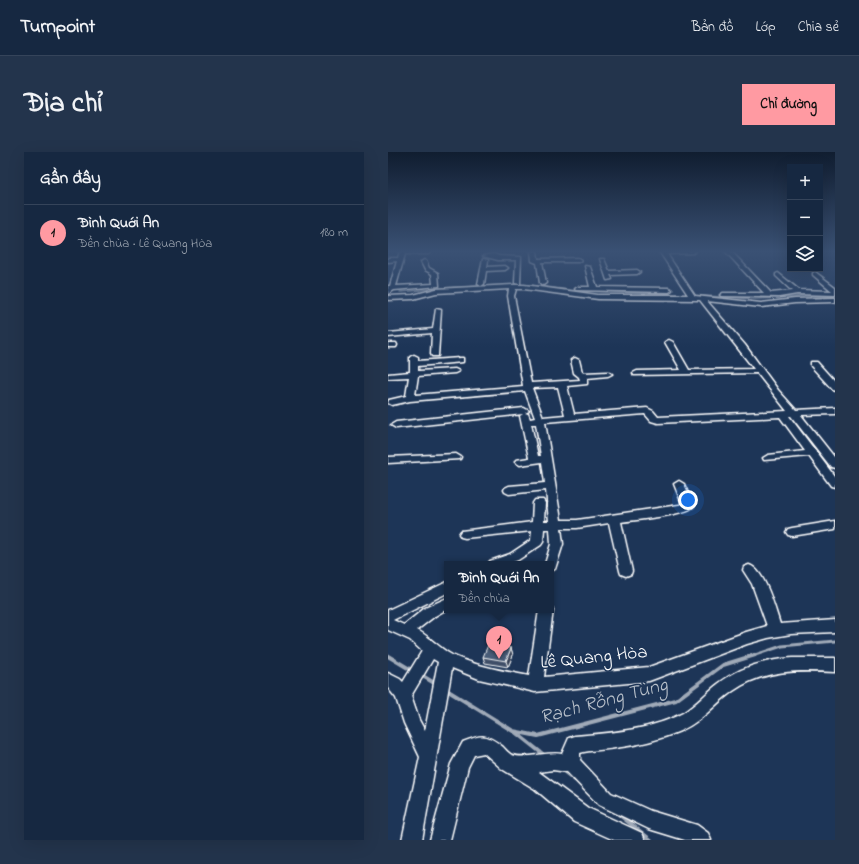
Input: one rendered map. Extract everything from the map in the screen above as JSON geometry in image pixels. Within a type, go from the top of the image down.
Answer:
[{"type":"street","points":[[388,298],[413,297],[436,291],[542,283]]},
{"type":"street","points":[[543,283],[570,289],[612,289],[643,284],[692,295],[702,299],[761,305],[795,301],[835,300]]},
{"type":"street","points":[[592,283],[594,289]]},
{"type":"street","points":[[610,283],[612,289]]},
{"type":"street","points":[[684,283],[692,295]]},
{"type":"street","points":[[758,283],[769,295]]},
{"type":"street","points":[[787,283],[797,292]]},
{"type":"street","points":[[390,289],[436,285],[516,285],[598,297],[769,295],[797,292],[835,293],[835,290],[826,283]]},
{"type":"street","points":[[516,285],[511,296],[527,387],[540,420],[550,486],[557,544],[552,561]]},
{"type":"street","points":[[702,299],[835,465]]},
{"type":"street","points":[[435,354],[438,310]]},
{"type":"street","points":[[388,335],[436,330]]},
{"type":"street","points":[[669,342],[686,372]]},
{"type":"street","points":[[410,398],[414,374],[414,361],[460,360]]},
{"type":"street","points":[[575,360],[578,373],[583,376],[608,374]]},
{"type":"street","points":[[814,364],[835,387]]},
{"type":"street","points":[[388,376],[454,371]]},
{"type":"street","points":[[637,373],[759,371]]},
{"type":"street","points":[[570,417],[562,383],[584,382],[583,376]]},
{"type":"street","points":[[392,402],[410,398],[559,384]]},
{"type":"street","points":[[396,425],[536,410]]},
{"type":"street","points":[[526,422],[647,411],[650,412],[654,419],[658,420],[835,411]]},
{"type":"street","points":[[524,412],[534,459]]},
{"type":"street","points":[[783,414],[835,484]]},
{"type":"street","points":[[768,458],[812,453]]},
{"type":"street","points":[[388,460],[403,459],[410,466],[451,457]]},
{"type":"street","points":[[520,462],[546,458]]},
{"type":"street","points":[[465,534],[555,524],[577,524],[686,508],[688,506],[679,484]]},
{"type":"street","points":[[509,490],[550,486]]},
{"type":"street","points":[[503,561],[514,557],[537,542],[539,503]]},
{"type":"street","points":[[614,518],[626,571]]},
{"type":"street","points":[[792,532],[835,525]]},
{"type":"street","points":[[749,570],[758,582],[776,631]]},
{"type":"street","points":[[388,616],[444,588]]},
{"type":"street","points":[[405,632],[421,618],[444,604]]},
{"type":"street","points":[[534,685],[546,613]]},
{"type":"street","name":"Lê Quang Hòa","points":[[388,624],[415,636],[428,654],[444,665],[534,685],[649,674],[746,638],[791,628],[835,626]]},
{"type":"street","points":[[405,691],[428,654]]},
{"type":"street","points":[[562,762],[575,744],[657,732],[688,718],[727,686],[747,674],[768,667],[791,663],[835,665]]},
{"type":"street","points":[[412,840],[444,665]]},
{"type":"street","points":[[388,680],[405,691],[412,723],[428,755]]},
{"type":"street","points":[[440,840],[460,764],[470,748],[486,744],[516,764],[582,815],[635,840]]},
{"type":"street","points":[[516,764],[562,762],[604,799],[649,820],[690,832],[701,840]]},
{"type":"building","points":[[488,645],[511,648],[506,661],[483,657]]},
{"type":"waterway","points":[[400,292],[454,287],[509,285]]},
{"type":"waterway","points":[[516,285],[531,285],[578,291],[673,294],[756,299],[812,296],[835,297]]},
{"type":"waterway","name":"Rạch Rỗng Tùng","points":[[755,655],[782,646],[835,641]]},
{"type":"waterway","name":"Rạch Rỗng Tùng","points":[[445,689],[513,731],[538,736],[676,700],[723,665],[755,655]]},
{"type":"waterway","name":"Rạch Rỗng Tùng","points":[[388,656],[413,671]]},
{"type":"waterway","name":"Rạch Rỗng Tùng","points":[[421,675],[436,684]]},
{"type":"waterway","points":[[515,732],[544,755]]},
{"type":"waterway","points":[[562,770],[575,780]]},
{"type":"waterway","points":[[617,813],[651,840]]},
{"type":"place","name":"Đình Quới An","points":[[499,659]]}]
